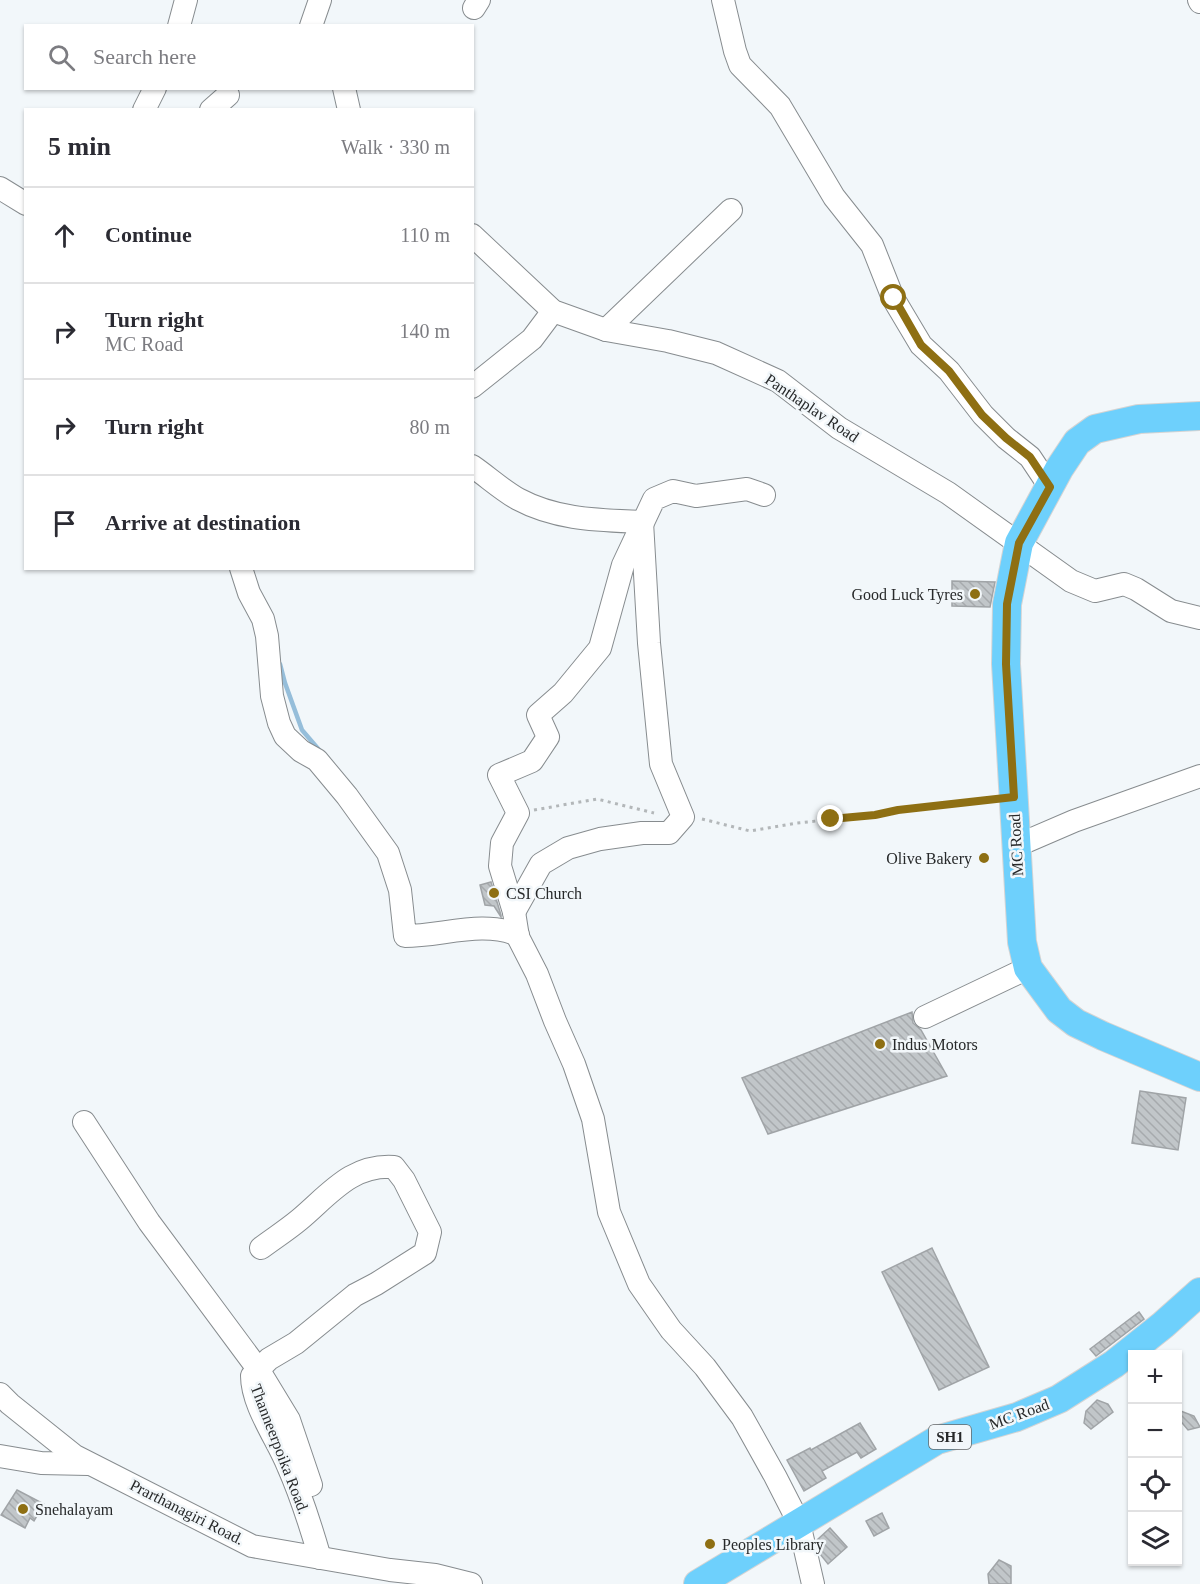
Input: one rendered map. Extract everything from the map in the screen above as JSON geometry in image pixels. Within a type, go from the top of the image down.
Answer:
[{"type":"main road","name":"MC Road","points":[[1200,416],[1139,419],[1095,429],[1077,442],[1019,543],[1007,604],[1006,664],[1022,942],[1028,968],[1059,1010],[1076,1023],[1200,1077]]},
{"type":"main road","name":"MC Road","points":[[698,1584],[937,1440],[1017,1417],[1059,1399],[1114,1364],[1200,1292]]},
{"type":"street","points":[[180,24],[186,0]]},
{"type":"street","points":[[312,24],[320,0]]},
{"type":"street","points":[[723,0],[740,65],[780,106],[834,197],[872,245],[894,298],[921,345],[949,371],[982,415],[1030,457],[1050,487]]},
{"type":"street","points":[[145,108],[154,90]]},
{"type":"street","points":[[344,90],[349,108]]},
{"type":"street","points":[[213,108],[228,95]]},
{"type":"street","points":[[0,188],[24,203]]},
{"type":"street","points":[[606,330],[731,210]]},
{"type":"street","points":[[474,237],[553,311],[532,339],[474,385]]},
{"type":"street","name":"Panthaplav Road","points":[[553,311],[606,330],[668,341],[716,353],[778,381],[839,428],[948,493],[1071,581],[1095,591],[1124,584],[1171,611],[1200,618]]},
{"type":"street","points":[[474,467],[519,499],[556,513],[578,519],[642,522]]},
{"type":"street","points":[[764,495],[747,489],[696,496],[673,491],[654,499],[623,565],[600,648],[563,693],[538,715],[548,736],[532,761],[499,776],[518,813],[502,843],[501,866],[518,935],[537,974],[574,1064],[593,1119],[609,1212],[639,1284],[671,1330],[705,1367],[742,1417],[799,1523],[813,1584]]},
{"type":"street","points":[[514,912],[541,864],[568,848],[600,839],[642,833],[669,833],[682,817],[661,764],[649,643],[642,522]]},
{"type":"street","points":[[242,570],[267,636],[272,696],[279,723],[285,736],[317,760],[347,796],[388,854],[400,890],[405,936],[419,936],[442,931],[503,929],[518,935]]},
{"type":"street","points":[[1016,846],[1074,821],[1200,776]]},
{"type":"street","points":[[925,1017],[1028,968]]},
{"type":"street","points":[[84,1122],[149,1222],[258,1370],[289,1420],[312,1486]]},
{"type":"street","name":"Thanneerpoika Road.","points":[[261,1248],[299,1220],[350,1177],[360,1171],[381,1166],[394,1167],[404,1180],[430,1232],[425,1253],[355,1295],[296,1343],[269,1359],[252,1376],[252,1384],[263,1414],[288,1466],[320,1558]]},
{"type":"street","name":"Prarthanagiri Road.","points":[[0,1394],[75,1456],[252,1546],[390,1570],[435,1575],[471,1584]]},
{"type":"street","points":[[0,1456],[41,1463],[92,1464]]},
{"type":"path","points":[[518,813],[597,799],[656,814],[701,819],[750,831],[898,810],[1014,797]]},
{"type":"building","name":"Good Luck Tyres","points":[[952,581],[995,582],[990,607],[952,606]]},
{"type":"building","points":[[491,882],[501,917],[494,906],[485,905],[480,885]]},
{"type":"building","name":"Indus Motors","points":[[912,1012],[913,1023],[921,1030],[947,1076],[768,1134],[742,1078]]},
{"type":"building","points":[[1140,1091],[1186,1098],[1178,1150],[1132,1143]]},
{"type":"building","points":[[932,1248],[989,1367],[939,1390],[882,1272]]},
{"type":"building","points":[[1139,1312],[1144,1319],[1096,1356],[1090,1349]]},
{"type":"building","points":[[1097,1400],[1108,1404],[1113,1412],[1091,1429],[1084,1423],[1086,1411]]},
{"type":"building","points":[[1182,1412],[1194,1416],[1200,1427],[1188,1430],[1182,1423]]},
{"type":"building","points":[[860,1423],[876,1449],[861,1458],[857,1452],[822,1471],[826,1478],[804,1491],[787,1460],[810,1448],[811,1450]]},
{"type":"building","name":"Snehalayam","points":[[17,1490],[44,1504],[34,1521],[30,1518],[25,1528],[1,1515]]},
{"type":"building","points":[[882,1513],[889,1528],[874,1536],[866,1521]]},
{"type":"building","points":[[830,1528],[847,1547],[828,1564],[820,1554],[817,1540]]},
{"type":"building","points":[[999,1560],[1011,1566],[1011,1584],[989,1584],[988,1574]]},
{"type":"waterway","points":[[280,664],[302,730],[320,751]]},
{"type":"place","name":"Good Luck Tyres","points":[[975,594]]},
{"type":"place","name":"Olive Bakery","points":[[984,858]]},
{"type":"place","name":"CSI Church","points":[[494,893]]},
{"type":"place","name":"Indus Motors","points":[[880,1044]]},
{"type":"place","name":"Snehalayam","points":[[23,1509]]},
{"type":"place","name":"Peoples Library","points":[[710,1544]]},
{"type":"route","points":[[831,819],[1014,797],[1006,664],[1007,604],[1019,543],[1050,487],[1030,457],[982,415],[949,371],[921,345],[894,298]]}]
